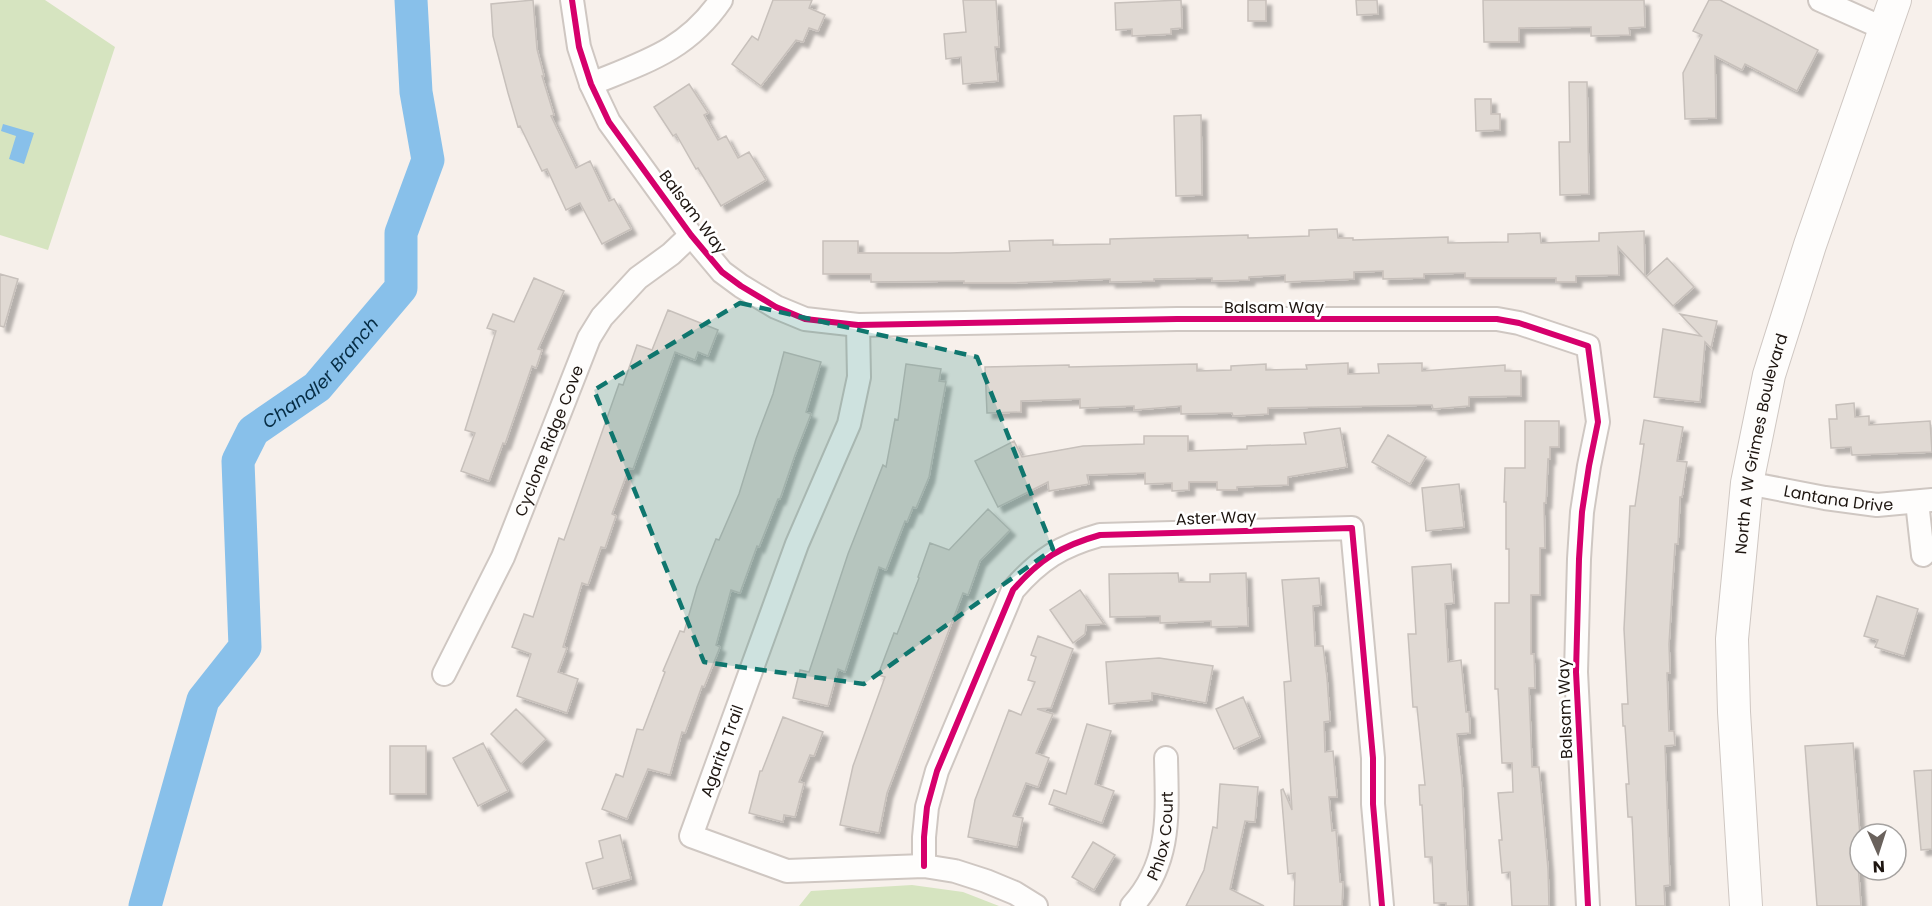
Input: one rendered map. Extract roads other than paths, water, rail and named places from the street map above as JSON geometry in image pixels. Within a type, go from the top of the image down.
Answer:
[{"type":"main road","name":"North A W Grimes Boulevard","points":[[1746,906],[1734,712],[1732,639],[1747,483],[1769,375],[1810,245],[1890,14]]},
{"type":"street","name":"Balsam Way","points":[[572,0],[579,47],[591,84],[609,122],[691,235],[722,272],[776,307],[805,320],[858,326],[1177,319],[1497,319],[1519,323],[1588,346],[1598,422],[1582,512],[1578,559],[1576,672],[1588,906]]},
{"type":"street","points":[[591,84],[649,61],[678,45],[711,15],[721,0]]},
{"type":"street","points":[[1820,0],[1890,14]]},
{"type":"street","name":"Cyclone Ridge Cove","points":[[444,674],[503,557],[589,338],[602,317],[638,278],[671,254],[691,235]]},
{"type":"street","name":"Agarita Trail","points":[[858,326],[859,377],[849,424],[797,544],[691,836],[787,871],[924,866],[955,871],[986,880],[1015,893],[1036,906]]},
{"type":"street","name":"Lantana Drive","points":[[1747,483],[1877,505],[1925,501]]},
{"type":"street","points":[[1923,555],[1925,501]]},
{"type":"street","name":"Aster Way","points":[[924,866],[927,807],[937,771],[1013,590],[1030,570],[1051,554],[1074,542],[1100,535],[1352,528],[1373,758],[1373,804],[1382,906]]},
{"type":"street","name":"Phlox Court","points":[[1132,906],[1156,870],[1164,847],[1167,823],[1166,758]]},
{"type":"water","points":[[3,124],[34,133],[24,164],[9,159],[16,136],[1,131]]},
{"type":"waterway","name":"Chandler Branch","points":[[145,906],[203,700],[245,647],[238,461],[253,431],[317,387],[401,288],[401,233],[428,160],[416,92],[411,0]]}]
